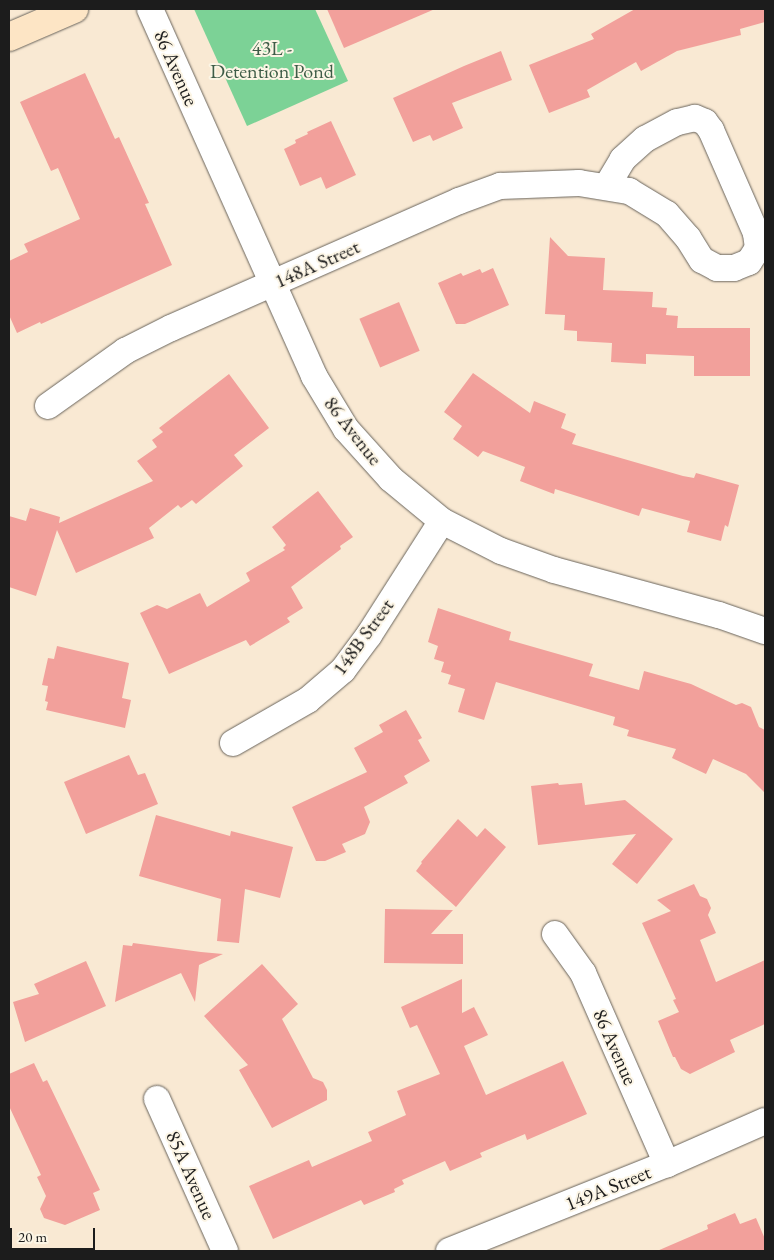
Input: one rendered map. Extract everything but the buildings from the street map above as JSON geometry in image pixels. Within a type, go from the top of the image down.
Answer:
[{"type":"street","points":[[9,38],[74,9]]},
{"type":"street","name":"86 Avenue","points":[[150,9],[314,376],[346,429],[391,479],[442,521],[482,542],[527,561],[719,615],[765,631]]},
{"type":"street","name":"148A Street","points":[[48,406],[125,351],[186,321],[460,201],[500,186],[554,183],[607,186],[629,191],[666,214],[688,238],[702,260],[717,268],[734,268],[749,262],[758,248],[756,234],[711,130],[700,120],[695,118],[677,122],[645,139],[623,159],[607,186]]},
{"type":"street","name":"148B Street","points":[[233,743],[308,700],[343,670],[369,635],[442,521]]},
{"type":"street","name":"86 Avenue","points":[[555,934],[583,973],[667,1164]]},
{"type":"street","name":"85A Avenue","points":[[157,1099],[225,1251]]},
{"type":"street","name":"149A Street","points":[[449,1251],[667,1164],[765,1120]]},
{"type":"green space","name":"43L - Detention Pond","points":[[194,9],[315,9],[348,81],[247,126]]}]
